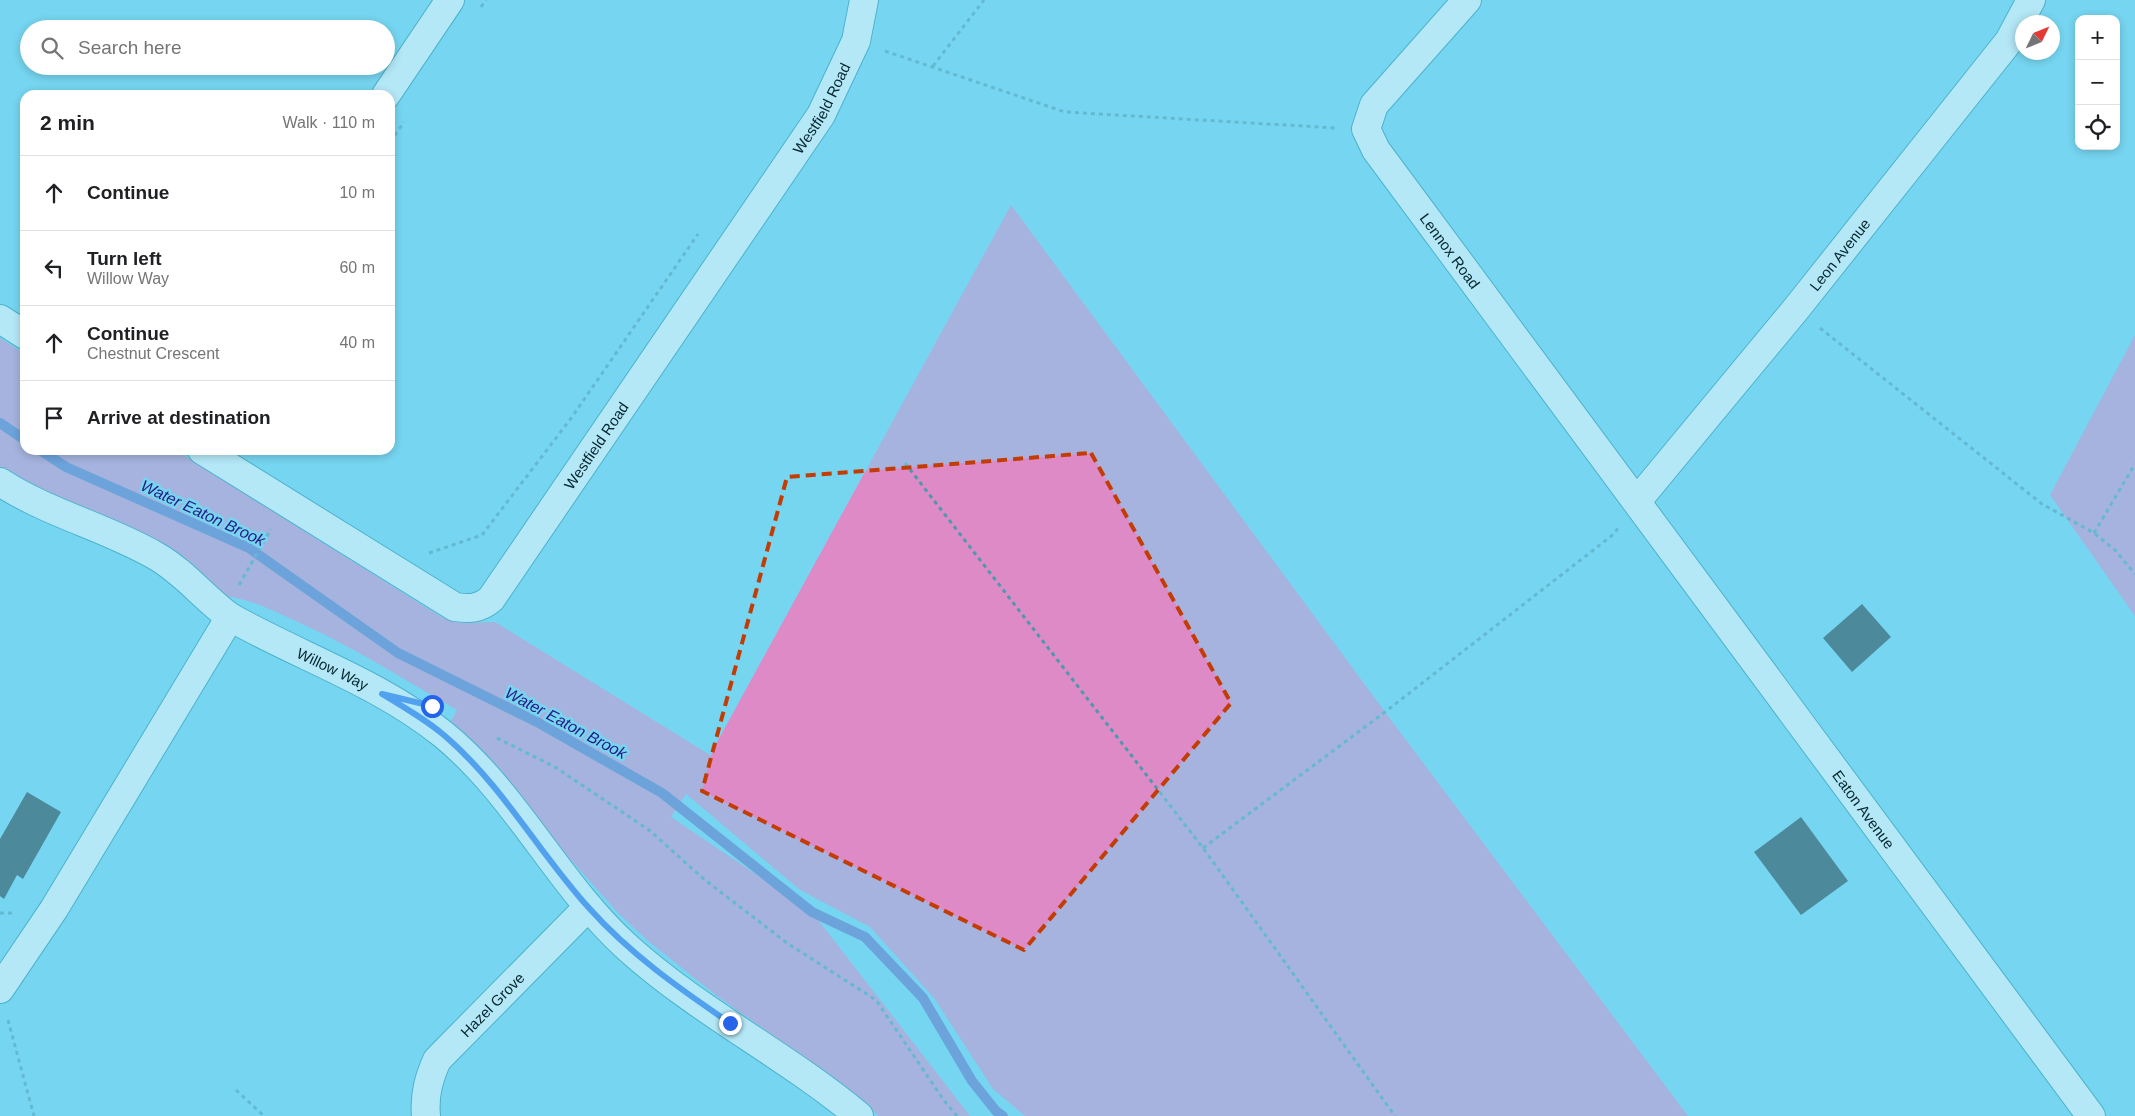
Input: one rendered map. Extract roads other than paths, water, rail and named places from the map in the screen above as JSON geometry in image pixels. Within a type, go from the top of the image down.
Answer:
[{"type":"street","points":[[389,90],[450,0]]},
{"type":"street","name":"Westfield Road","points":[[210,455],[455,607],[472,609],[484,606],[491,599],[821,115],[856,41],[864,0]]},
{"type":"street","name":"Lennox Road","points":[[1467,0],[1374,105],[1366,129],[1382,158],[1556,395],[1637,501]]},
{"type":"street","name":"Leon Avenue","points":[[1637,501],[1796,309],[2009,41],[2030,0]]},
{"type":"street","points":[[0,319],[20,332]]},
{"type":"street","name":"Willow Way","points":[[0,482],[46,508],[156,556],[174,568],[208,601],[230,617],[375,690],[444,736],[484,775],[588,907],[629,949],[824,1087],[859,1116]]},
{"type":"street","name":"Eaton Avenue","points":[[1637,501],[2091,1116]]},
{"type":"street","points":[[0,989],[54,909],[230,617]]},
{"type":"street","name":"Hazel Grove","points":[[426,1116],[425,1100],[430,1077],[437,1060],[588,907]]},
{"type":"waterway","name":"Water Eaton Brook","points":[[0,423],[20,437]]},
{"type":"waterway","name":"Water Eaton Brook","points":[[48,455],[66,467],[249,548],[398,653],[537,722],[662,793],[812,912],[865,937],[923,998],[972,1081],[996,1111],[1003,1116]]}]
